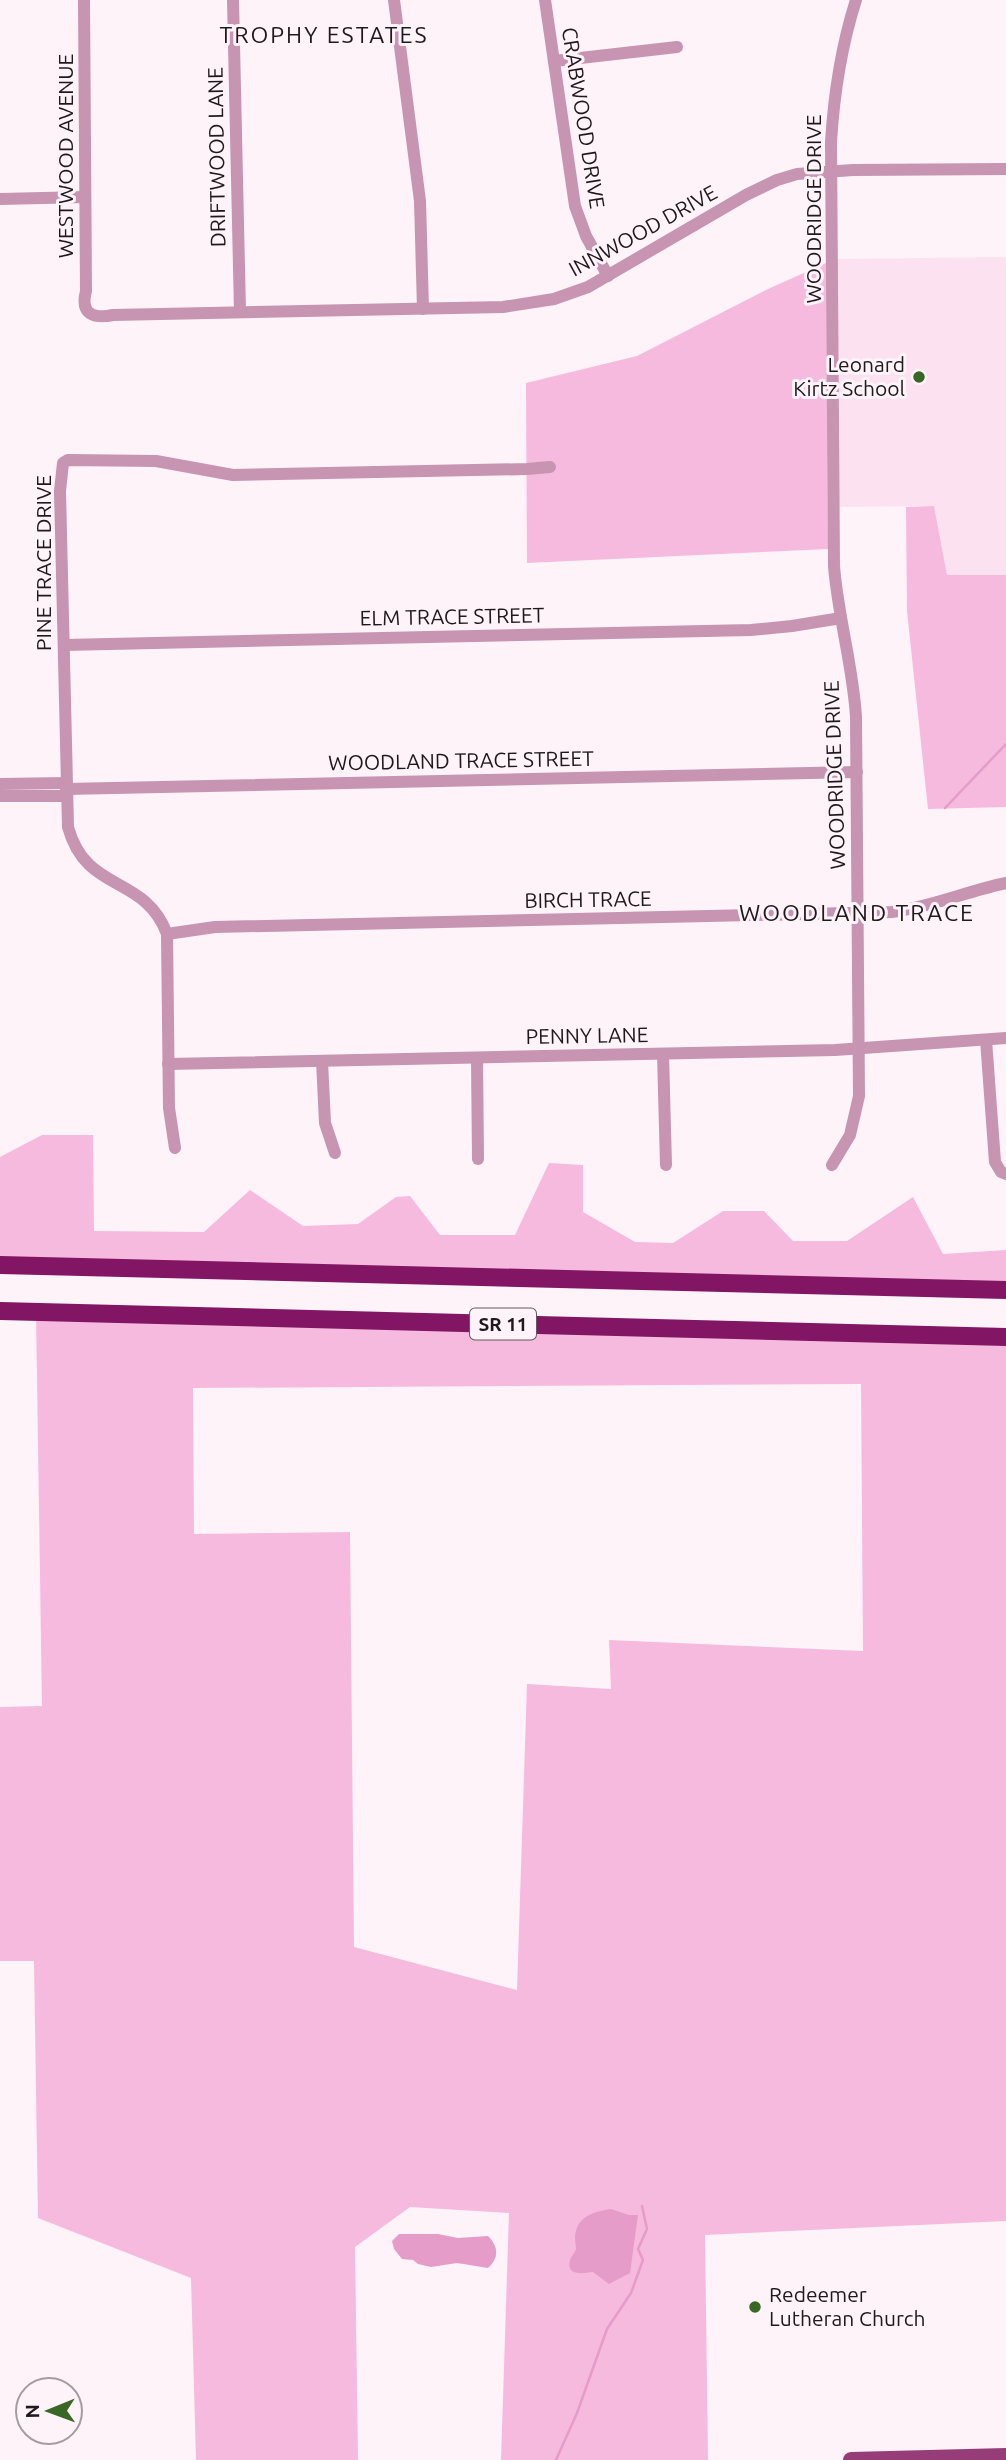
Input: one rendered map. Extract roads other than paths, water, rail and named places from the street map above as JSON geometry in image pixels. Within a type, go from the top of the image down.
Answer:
[{"type":"highway","name":"SR 11","points":[[0,1265],[1006,1290]]},
{"type":"highway","name":"SR 11","points":[[0,1311],[1006,1337]]},
{"type":"main road","points":[[851,2460],[1006,2456]]},
{"type":"street","name":"WESTWOOD AVENUE","points":[[84,0],[84,303],[87,310]]},
{"type":"street","name":"DRIFTWOOD LANE","points":[[233,0],[240,312]]},
{"type":"street","points":[[394,0],[420,201],[423,309]]},
{"type":"street","name":"CRABWOOD DRIVE","points":[[545,0],[575,206],[586,236],[608,276]]},
{"type":"street","name":"WOODRIDGE DRIVE","points":[[832,1165],[850,1135],[859,1096],[855,693],[834,566],[831,171],[831,133],[836,82],[841,52],[856,0]]},
{"type":"street","points":[[554,61],[677,47]]},
{"type":"street","name":"INNWOOD DRIVE","points":[[87,310],[99,318],[113,315],[503,307],[532,304],[577,291],[608,276],[760,187],[797,174],[831,171],[1006,169]]},
{"type":"street","points":[[0,199],[85,197]]},
{"type":"street","name":"PINE TRACE DRIVE","points":[[167,934],[159,917],[146,901],[99,875],[80,856],[68,827],[60,491],[62,467],[68,460],[156,461],[233,475],[550,467]]},
{"type":"street","name":"ELM TRACE STREET","points":[[64,645],[751,630],[841,618]]},
{"type":"street","name":"WOODLAND TRACE STREET","points":[[0,796],[66,789],[857,772]]},
{"type":"street","name":"WOODLAND TRACE STREET","points":[[0,784],[66,789]]},
{"type":"street","name":"BIRCH TRACE","points":[[167,934],[215,927],[857,913],[915,909],[1006,883]]},
{"type":"street","points":[[167,934],[169,1108],[176,1148]]},
{"type":"street","name":"PENNY LANE","points":[[168,1064],[858,1049],[1006,1038]]},
{"type":"street","points":[[986,1040],[995,1162],[1001,1172],[1006,1174]]},
{"type":"street","points":[[663,1054],[666,1164]]},
{"type":"street","points":[[477,1059],[478,1159]]},
{"type":"street","points":[[322,1061],[325,1123],[335,1153]]},
{"type":"waterway","points":[[945,808],[1006,744]]},
{"type":"waterway","points":[[556,2460],[577,2413],[607,2329],[631,2293],[643,2260],[638,2249],[647,2229],[642,2206]]},
{"type":"place","name":"Leonard Kirtz School","points":[[919,377]]},
{"type":"place","name":"Redeemer Lutheran Church","points":[[755,2307]]},
{"type":"district","name":"TROPHY ESTATES","points":[[324,35]]},
{"type":"district","name":"WOODLAND TRACE","points":[[857,913]]}]
